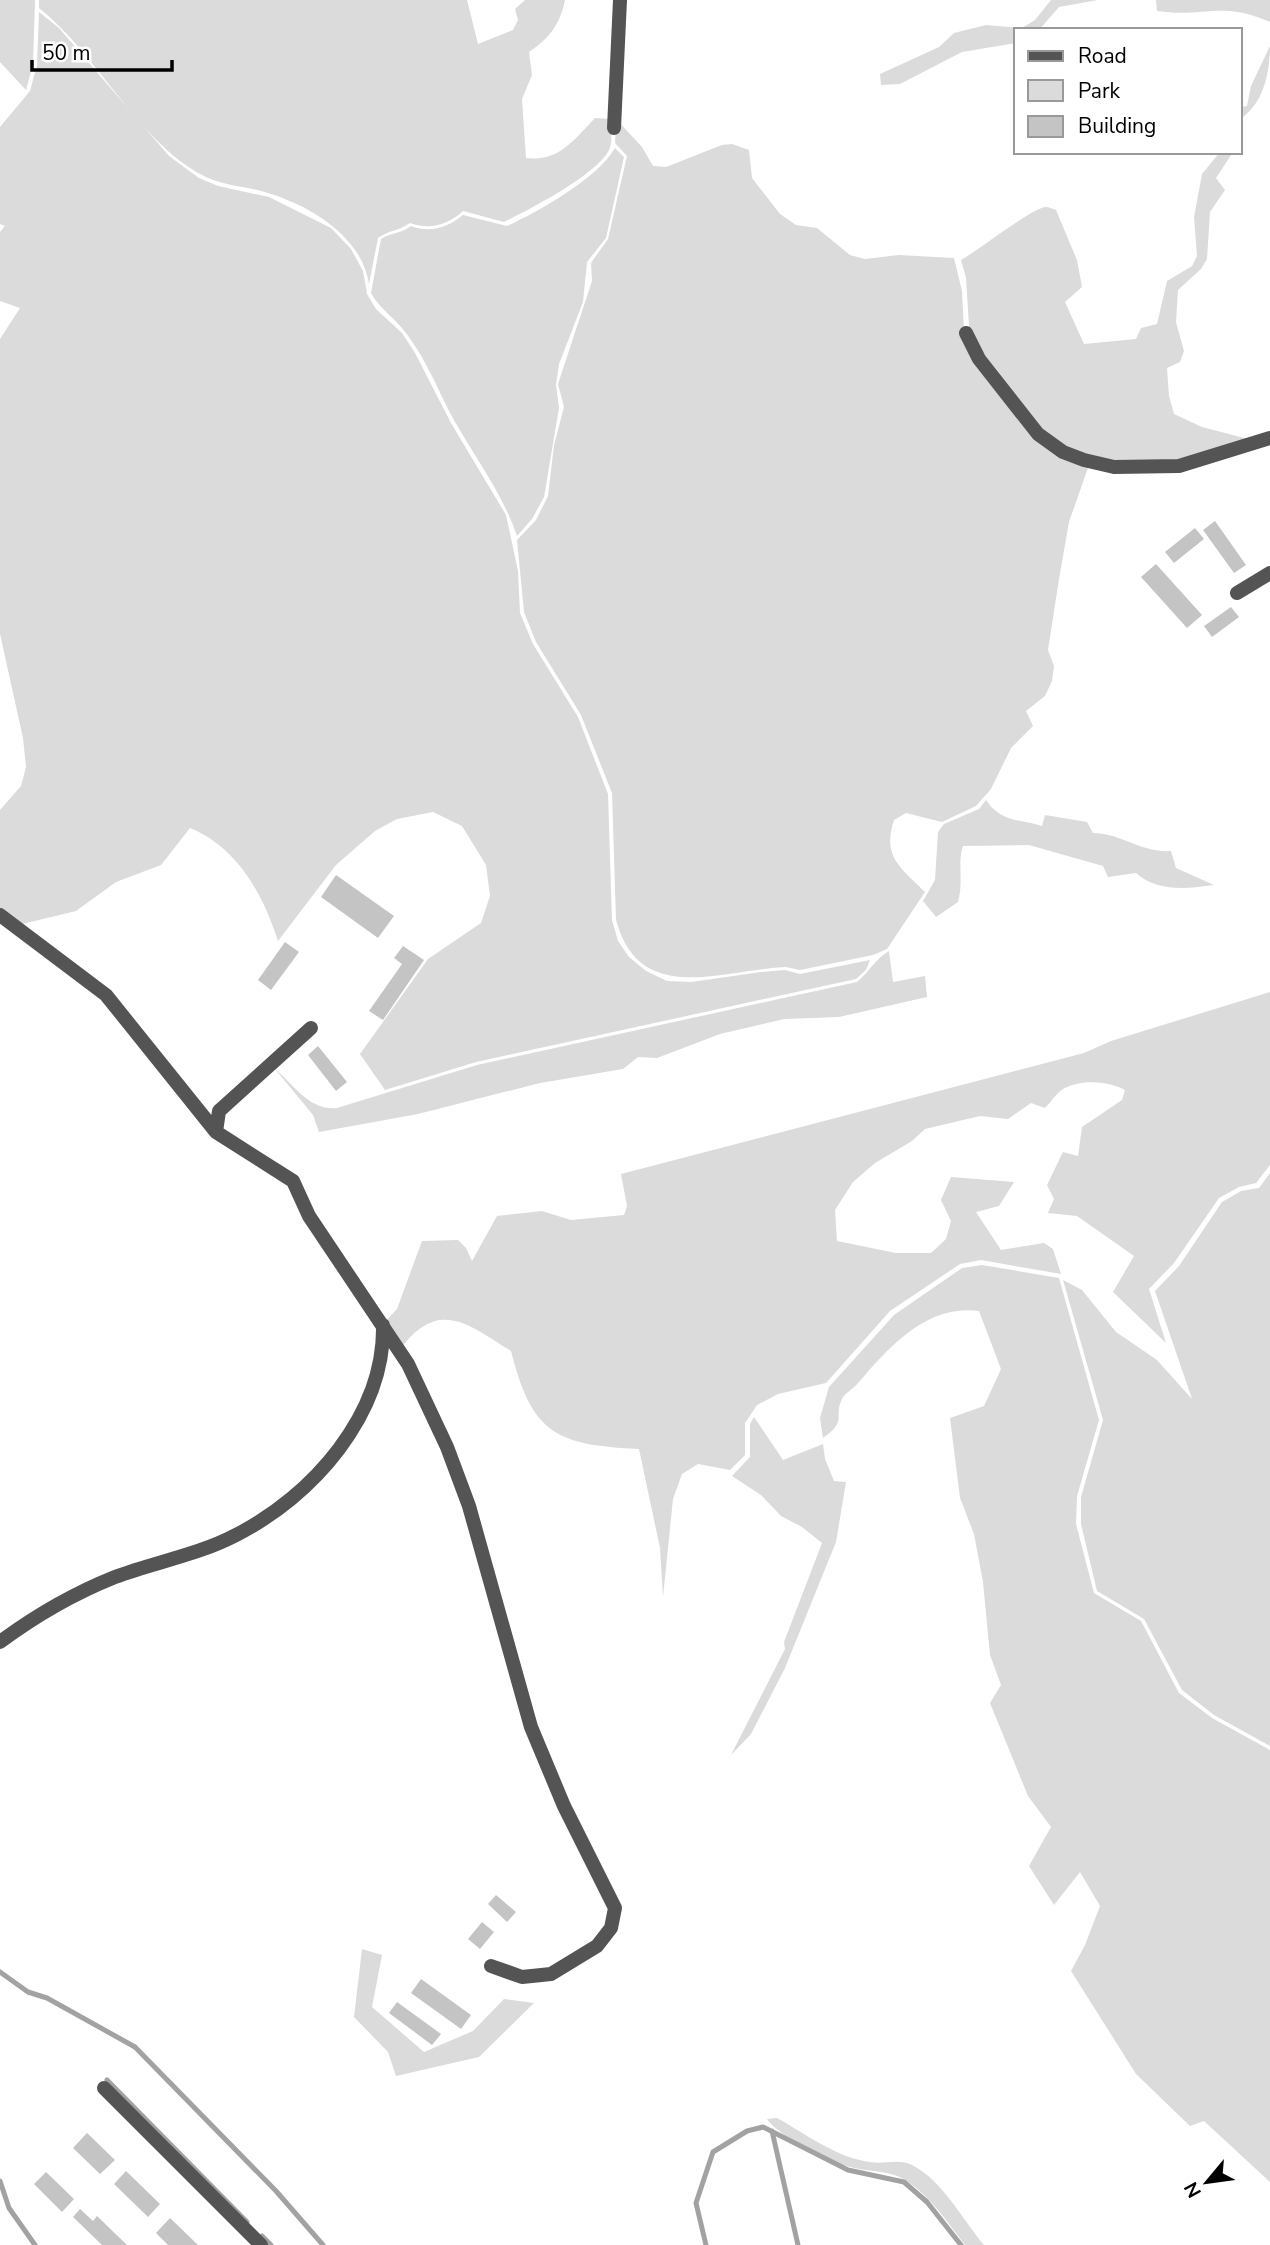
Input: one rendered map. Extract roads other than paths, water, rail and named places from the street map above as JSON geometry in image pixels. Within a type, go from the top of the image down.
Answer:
[{"type":"street","points":[[614,128],[620,0]]},
{"type":"street","points":[[966,333],[979,359],[1038,434],[1063,452],[1084,460],[1114,467],[1179,466],[1270,438]]},
{"type":"street","points":[[1237,593],[1270,573]]},
{"type":"street","points":[[0,915],[106,995],[216,1132],[293,1181],[309,1216],[408,1364],[447,1447],[470,1506],[531,1727],[564,1806],[615,1908],[611,1928],[597,1946],[551,1974],[522,1977],[491,1966]]},
{"type":"street","points":[[216,1132],[219,1111],[310,1028]]},
{"type":"street","points":[[0,1642],[27,1622],[114,1578],[236,1535],[303,1488],[327,1465],[370,1394],[384,1354],[383,1324]]},
{"type":"street","points":[[104,2088],[261,2245]]},
{"type":"waterway","points":[[0,1972],[28,1992],[47,1998],[135,2047],[276,2191],[323,2245]]},
{"type":"waterway","points":[[107,2080],[247,2222]]},
{"type":"waterway","points":[[706,2245],[696,2203],[713,2152],[747,2131],[763,2127],[848,2170],[904,2182],[927,2202],[961,2245]]},
{"type":"waterway","points":[[772,2131],[798,2245]]},
{"type":"waterway","points":[[0,2181],[9,2208],[35,2245]]},
{"type":"waterway","points":[[262,2236],[271,2245]]}]
